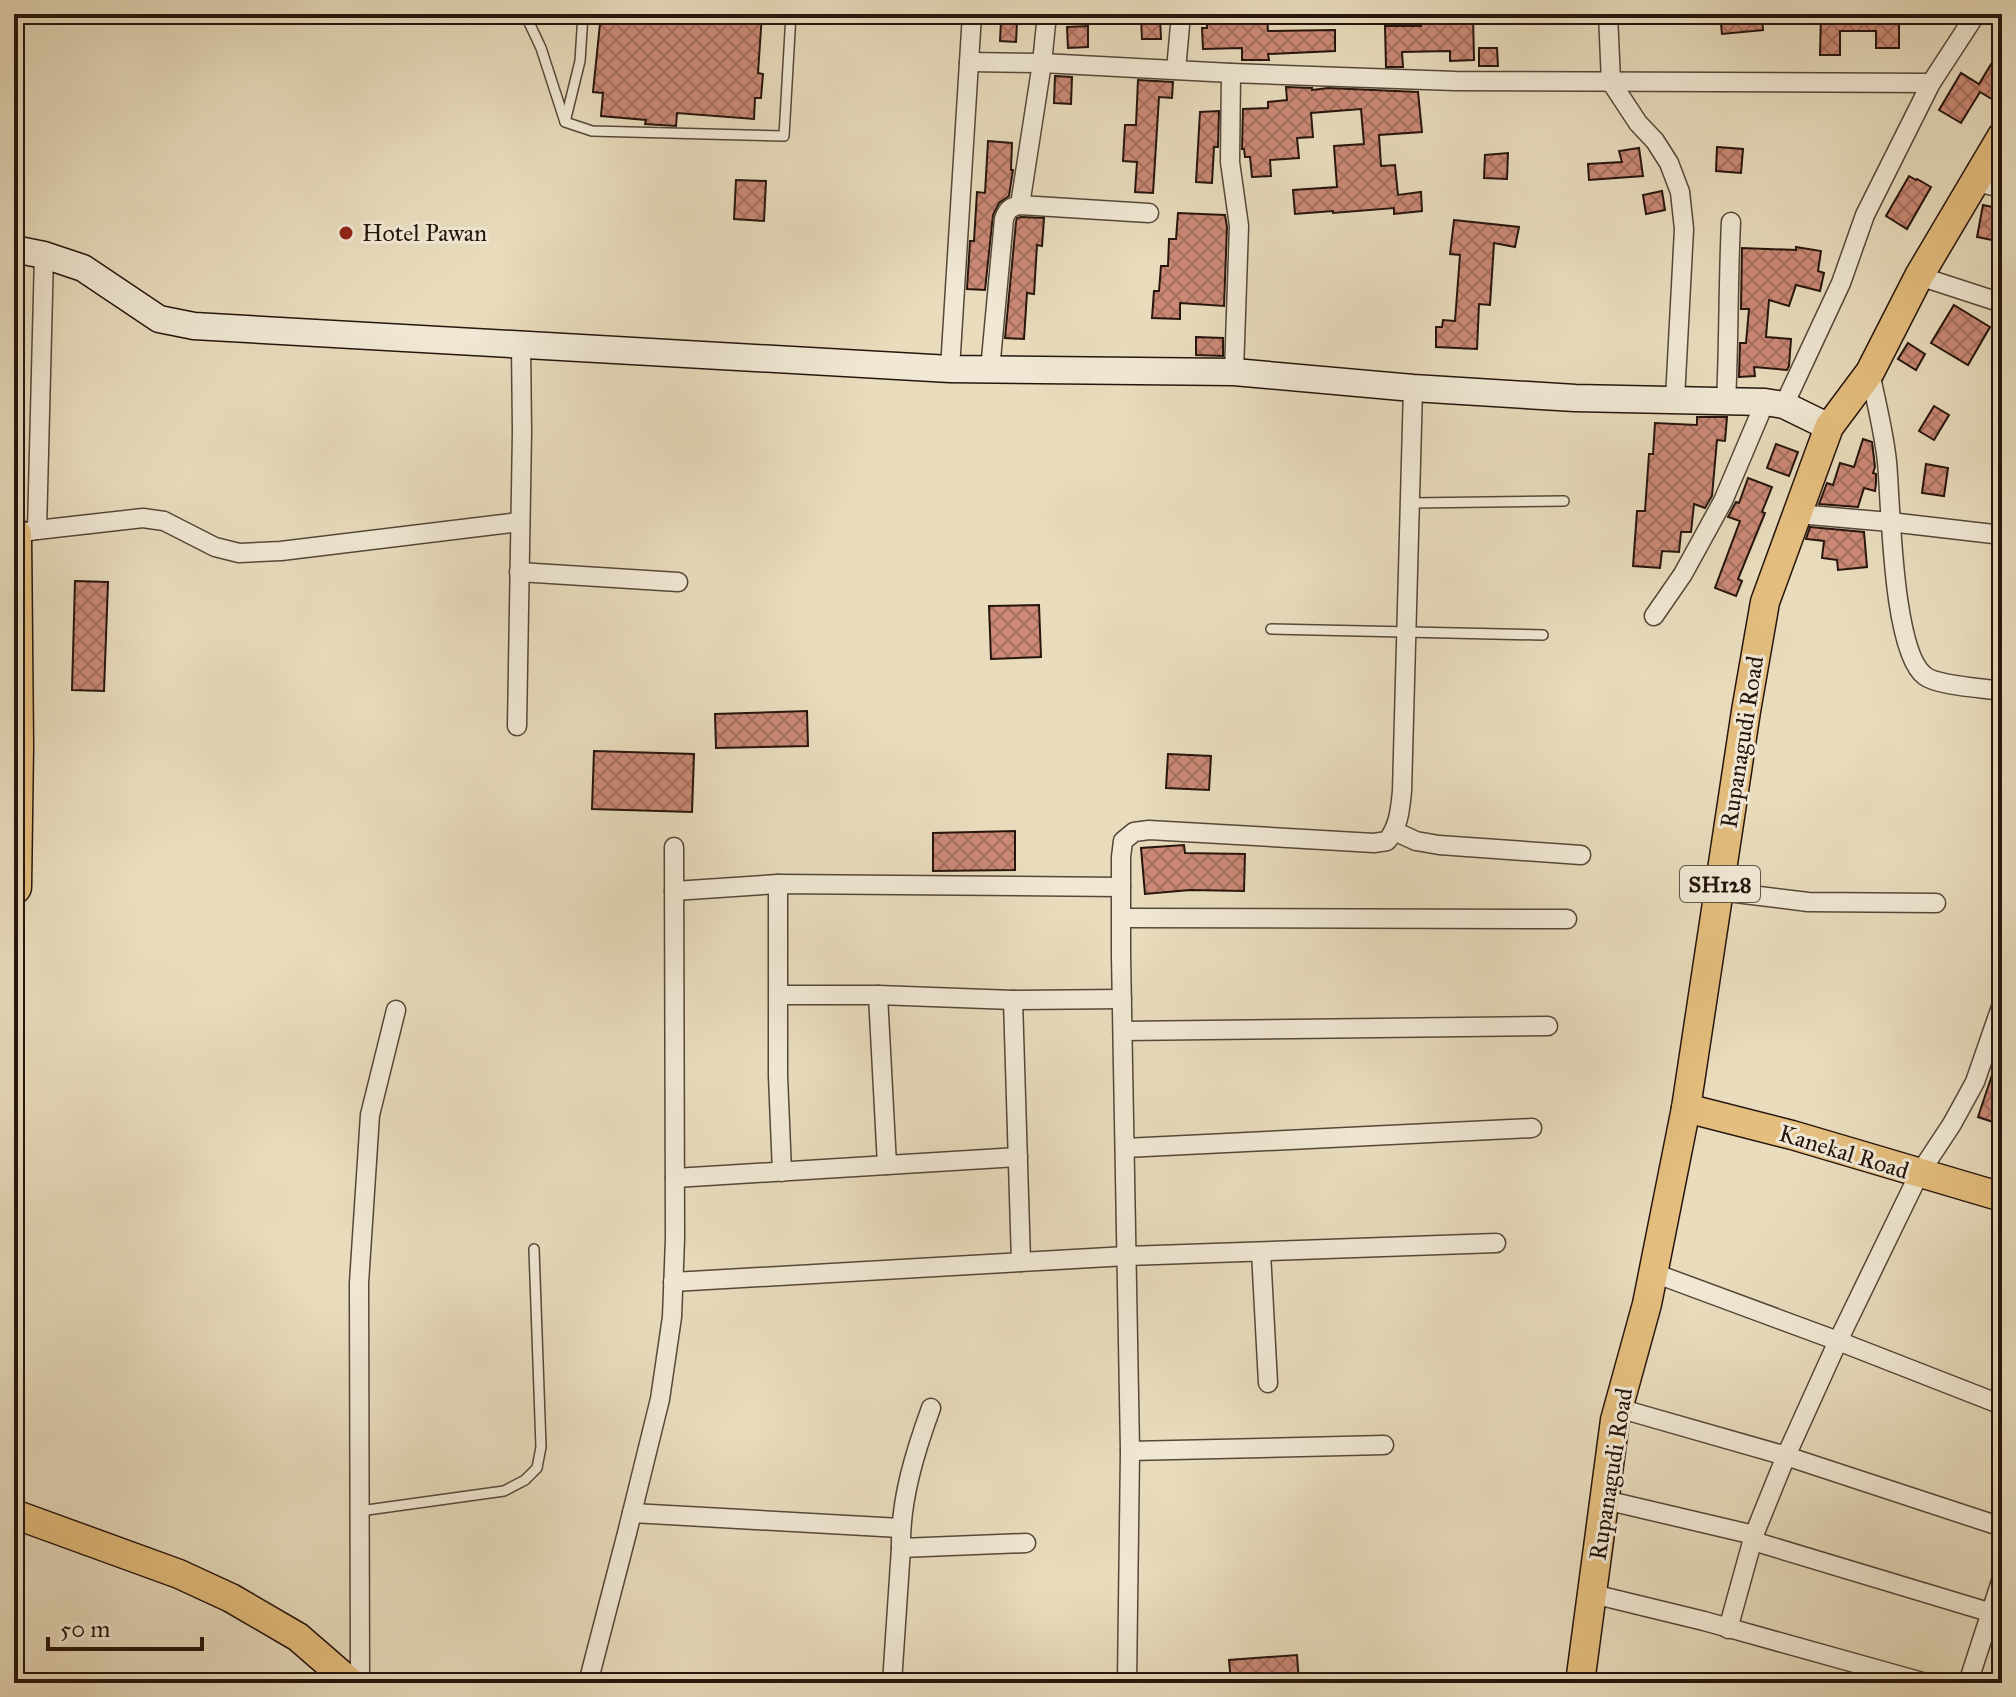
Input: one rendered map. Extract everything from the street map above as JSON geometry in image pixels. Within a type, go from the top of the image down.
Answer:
[{"type":"highway","points":[[14,887],[22,533]]},
{"type":"main road","name":"Rupanagudi Road","points":[[1580,1683],[1618,1408],[1647,1304],[1686,1108],[1765,602],[1829,427],[1870,372],[1919,276],[1988,185],[2002,136]]},
{"type":"main road","name":"Kanekal Road","points":[[1686,1108],[1792,1135],[2002,1197]]},
{"type":"main road","points":[[14,1514],[179,1574],[231,1598],[298,1637],[351,1683]]},
{"type":"street","points":[[950,369],[972,14]]},
{"type":"street","points":[[1020,205],[1047,14]]},
{"type":"street","points":[[1176,70],[1181,14]]},
{"type":"street","points":[[1608,14],[1611,82],[1669,163],[1680,192],[1684,229],[1675,399]]},
{"type":"street","points":[[1654,616],[1683,574],[1841,283],[1865,215],[1931,83],[1976,14]]},
{"type":"street","points":[[969,62],[1455,81],[1931,83]]},
{"type":"street","points":[[1231,73],[1230,162],[1239,226],[1234,372]]},
{"type":"street","points":[[990,370],[1006,211],[1020,205],[1149,213]]},
{"type":"street","points":[[1726,402],[1731,222]]},
{"type":"street","points":[[14,249],[83,268],[159,319],[194,326],[950,369],[1234,372],[1575,398],[1774,404],[1829,427]]},
{"type":"street","points":[[44,255],[22,533],[143,518],[164,521],[215,547],[239,553],[281,551],[519,522]]},
{"type":"street","points":[[1919,276],[2002,303]]},
{"type":"street","points":[[517,726],[521,345]]},
{"type":"street","points":[[1870,372],[1887,461],[1897,592],[1909,651],[1923,675],[1936,681],[2002,691]]},
{"type":"street","points":[[1127,1683],[1130,1451],[1122,999],[1123,841],[1134,832],[1149,830],[1374,843],[1387,841],[1394,831],[1402,791],[1413,388]]},
{"type":"street","points":[[1798,514],[2002,535]]},
{"type":"street","points":[[519,572],[678,582]]},
{"type":"street","points":[[1394,831],[1416,841],[1439,845],[1581,855]]},
{"type":"street","points":[[588,1683],[660,1399],[672,1317],[675,1178],[674,847]]},
{"type":"street","points":[[674,891],[778,884],[1121,887]]},
{"type":"street","points":[[778,884],[778,1076],[782,1172]]},
{"type":"street","points":[[1719,891],[1808,902],[1936,903]]},
{"type":"street","points":[[1122,918],[1567,919]]},
{"type":"street","points":[[779,995],[1122,999]]},
{"type":"street","points":[[878,995],[887,1165]]},
{"type":"street","points":[[1013,1000],[1021,1262]]},
{"type":"street","points":[[1728,1629],[1754,1538],[1786,1456],[1919,1174],[1975,1082],[2002,1004]]},
{"type":"street","points":[[360,1683],[359,1283],[370,1115],[396,1010]]},
{"type":"street","points":[[1123,1031],[1548,1026]]},
{"type":"street","points":[[1125,1148],[1532,1128]]},
{"type":"street","points":[[675,1178],[1018,1157]]},
{"type":"street","points":[[673,1282],[1127,1256],[1496,1243]]},
{"type":"street","points":[[1261,1252],[1268,1383]]},
{"type":"street","points":[[1654,1273],[2002,1405]]},
{"type":"street","points":[[892,1683],[900,1528],[918,1446],[931,1408]]},
{"type":"street","points":[[1618,1408],[1786,1456],[2002,1527]]},
{"type":"street","points":[[1130,1451],[1384,1445]]},
{"type":"street","points":[[1605,1500],[1754,1538],[1996,1614]]},
{"type":"street","points":[[632,1513],[900,1528]]},
{"type":"street","points":[[901,1548],[1026,1543]]},
{"type":"street","points":[[1968,1683],[1996,1614],[2002,1578]]},
{"type":"street","points":[[1593,1594],[1704,1621],[1926,1683]]},
{"type":"lane","points":[[525,14],[541,48],[565,122]]},
{"type":"lane","points":[[565,122],[580,61],[583,14]]},
{"type":"lane","points":[[565,122],[592,131],[784,136],[791,14]]},
{"type":"lane","points":[[1411,503],[1564,501]]},
{"type":"lane","points":[[1271,629],[1543,635]]},
{"type":"lane","points":[[360,1511],[504,1491],[525,1480],[537,1468],[541,1447],[534,1249]]},
{"type":"building","points":[[601,14],[762,14],[758,73],[763,74],[761,98],[755,98],[754,119],[677,113],[676,126],[601,116],[603,93],[593,92]]},
{"type":"building","points":[[1207,14],[1267,14],[1268,31],[1335,30],[1335,51],[1268,54],[1269,60],[1242,60],[1242,48],[1203,49],[1202,28],[1207,28]]},
{"type":"building","points":[[1421,14],[1473,14],[1474,60],[1450,61],[1450,51],[1402,52],[1403,67],[1386,67],[1385,26],[1421,26]]},
{"type":"building","points":[[1720,14],[1762,14],[1763,30],[1722,34]]},
{"type":"building","points":[[1821,14],[1899,15],[1899,48],[1876,48],[1876,31],[1840,31],[1840,55],[1820,55]]},
{"type":"building","points":[[1141,18],[1160,18],[1161,39],[1142,39]]},
{"type":"building","points":[[1001,21],[1017,22],[1016,42],[1000,41]]},
{"type":"building","points":[[1088,26],[1088,47],[1068,48],[1067,27]]},
{"type":"building","points":[[2002,46],[2002,90],[1995,101],[1980,92],[1961,123],[1939,110],[1961,73],[1979,84]]},
{"type":"building","points":[[1479,48],[1497,48],[1498,66],[1479,66]]},
{"type":"building","points":[[1055,76],[1072,77],[1071,104],[1054,103]]},
{"type":"building","points":[[1138,80],[1173,82],[1172,98],[1159,97],[1153,193],[1135,192],[1137,162],[1123,161],[1125,125],[1136,125]]},
{"type":"building","points":[[1286,87],[1418,92],[1422,132],[1379,135],[1381,166],[1395,165],[1398,195],[1421,192],[1422,211],[1394,214],[1394,208],[1295,214],[1293,190],[1337,187],[1334,146],[1364,144],[1361,109],[1311,113],[1313,137],[1297,138],[1299,158],[1270,160],[1271,176],[1252,177],[1250,157],[1245,157],[1242,149],[1243,109],[1268,108],[1268,102],[1287,100]]},
{"type":"building","points":[[1219,111],[1218,147],[1214,147],[1212,183],[1196,182],[1200,112]]},
{"type":"building","points":[[988,141],[1012,143],[1013,170],[1009,196],[999,203],[993,215],[985,290],[967,289],[977,192],[985,193]]},
{"type":"building","points":[[1717,147],[1743,149],[1741,173],[1716,171]]},
{"type":"building","points":[[1639,148],[1643,176],[1589,180],[1588,164],[1622,162],[1619,151]]},
{"type":"building","points":[[1508,153],[1507,179],[1484,178],[1485,155]]},
{"type":"building","points":[[1909,176],[1931,187],[1907,229],[1886,216]]},
{"type":"building","points":[[736,180],[766,181],[764,221],[734,219]]},
{"type":"building","points":[[1662,191],[1665,210],[1646,214],[1643,195]]},
{"type":"building","points":[[1983,205],[2002,209],[2002,242],[1977,237]]},
{"type":"building","points":[[1178,213],[1225,215],[1224,306],[1180,303],[1180,319],[1152,318],[1154,291],[1159,291],[1161,266],[1168,266],[1169,239],[1176,239]]},
{"type":"building","points":[[1021,217],[1044,218],[1042,246],[1037,245],[1034,294],[1027,293],[1024,339],[1005,338],[1016,222]]},
{"type":"building","points":[[1454,220],[1519,227],[1515,247],[1494,243],[1490,305],[1479,304],[1477,349],[1436,347],[1436,327],[1442,327],[1443,320],[1455,321],[1460,255],[1450,254]]},
{"type":"building","points":[[1796,247],[1821,251],[1818,271],[1824,273],[1820,291],[1796,285],[1789,306],[1769,300],[1766,337],[1791,339],[1789,366],[1787,370],[1754,367],[1755,376],[1739,377],[1740,343],[1746,343],[1749,309],[1741,309],[1742,248],[1796,250]]},
{"type":"building","points":[[1954,305],[1990,327],[1968,365],[1931,343]]},
{"type":"building","points":[[1196,337],[1223,338],[1223,356],[1196,355]]},
{"type":"building","points":[[1908,343],[1925,354],[1916,370],[1898,359]]},
{"type":"building","points":[[1934,406],[1949,415],[1934,440],[1919,431]]},
{"type":"building","points":[[1697,417],[1727,417],[1725,441],[1717,440],[1712,496],[1705,508],[1694,504],[1691,532],[1681,532],[1679,552],[1662,551],[1660,568],[1633,566],[1637,511],[1645,511],[1649,454],[1653,454],[1655,423],[1697,425]]},
{"type":"building","points":[[1863,439],[1872,442],[1875,491],[1864,488],[1858,507],[1819,504],[1827,483],[1833,485],[1840,463],[1854,467]]},
{"type":"building","points":[[1776,444],[1798,452],[1789,476],[1767,468]]},
{"type":"building","points":[[1926,464],[1948,468],[1944,496],[1922,493]]},
{"type":"building","points":[[1748,478],[1772,487],[1762,512],[1765,513],[1738,579],[1742,581],[1736,596],[1715,588],[1740,521],[1728,517],[1736,502],[1739,503]]},
{"type":"building","points":[[1810,527],[1864,532],[1867,567],[1838,570],[1837,560],[1822,558],[1824,541],[1806,539]]},
{"type":"building","points":[[75,581],[108,582],[104,691],[72,690]]},
{"type":"building","points":[[1039,605],[1041,657],[991,659],[989,606]]},
{"type":"building","points":[[807,711],[808,746],[716,748],[715,714]]},
{"type":"building","points":[[594,751],[694,754],[692,812],[592,809]]},
{"type":"building","points":[[1168,754],[1211,756],[1209,790],[1166,788]]},
{"type":"building","points":[[1015,831],[1015,870],[933,871],[933,833]]},
{"type":"building","points":[[1184,845],[1185,853],[1245,854],[1244,891],[1190,890],[1145,894],[1141,848]]},
{"type":"building","points":[[1999,1054],[2002,1055],[2002,1125],[1978,1117]]},
{"type":"building","points":[[1297,1655],[1299,1683],[1231,1683],[1229,1660]]},
{"type":"place","name":"Hotel Pawan","points":[[346,233]]}]
